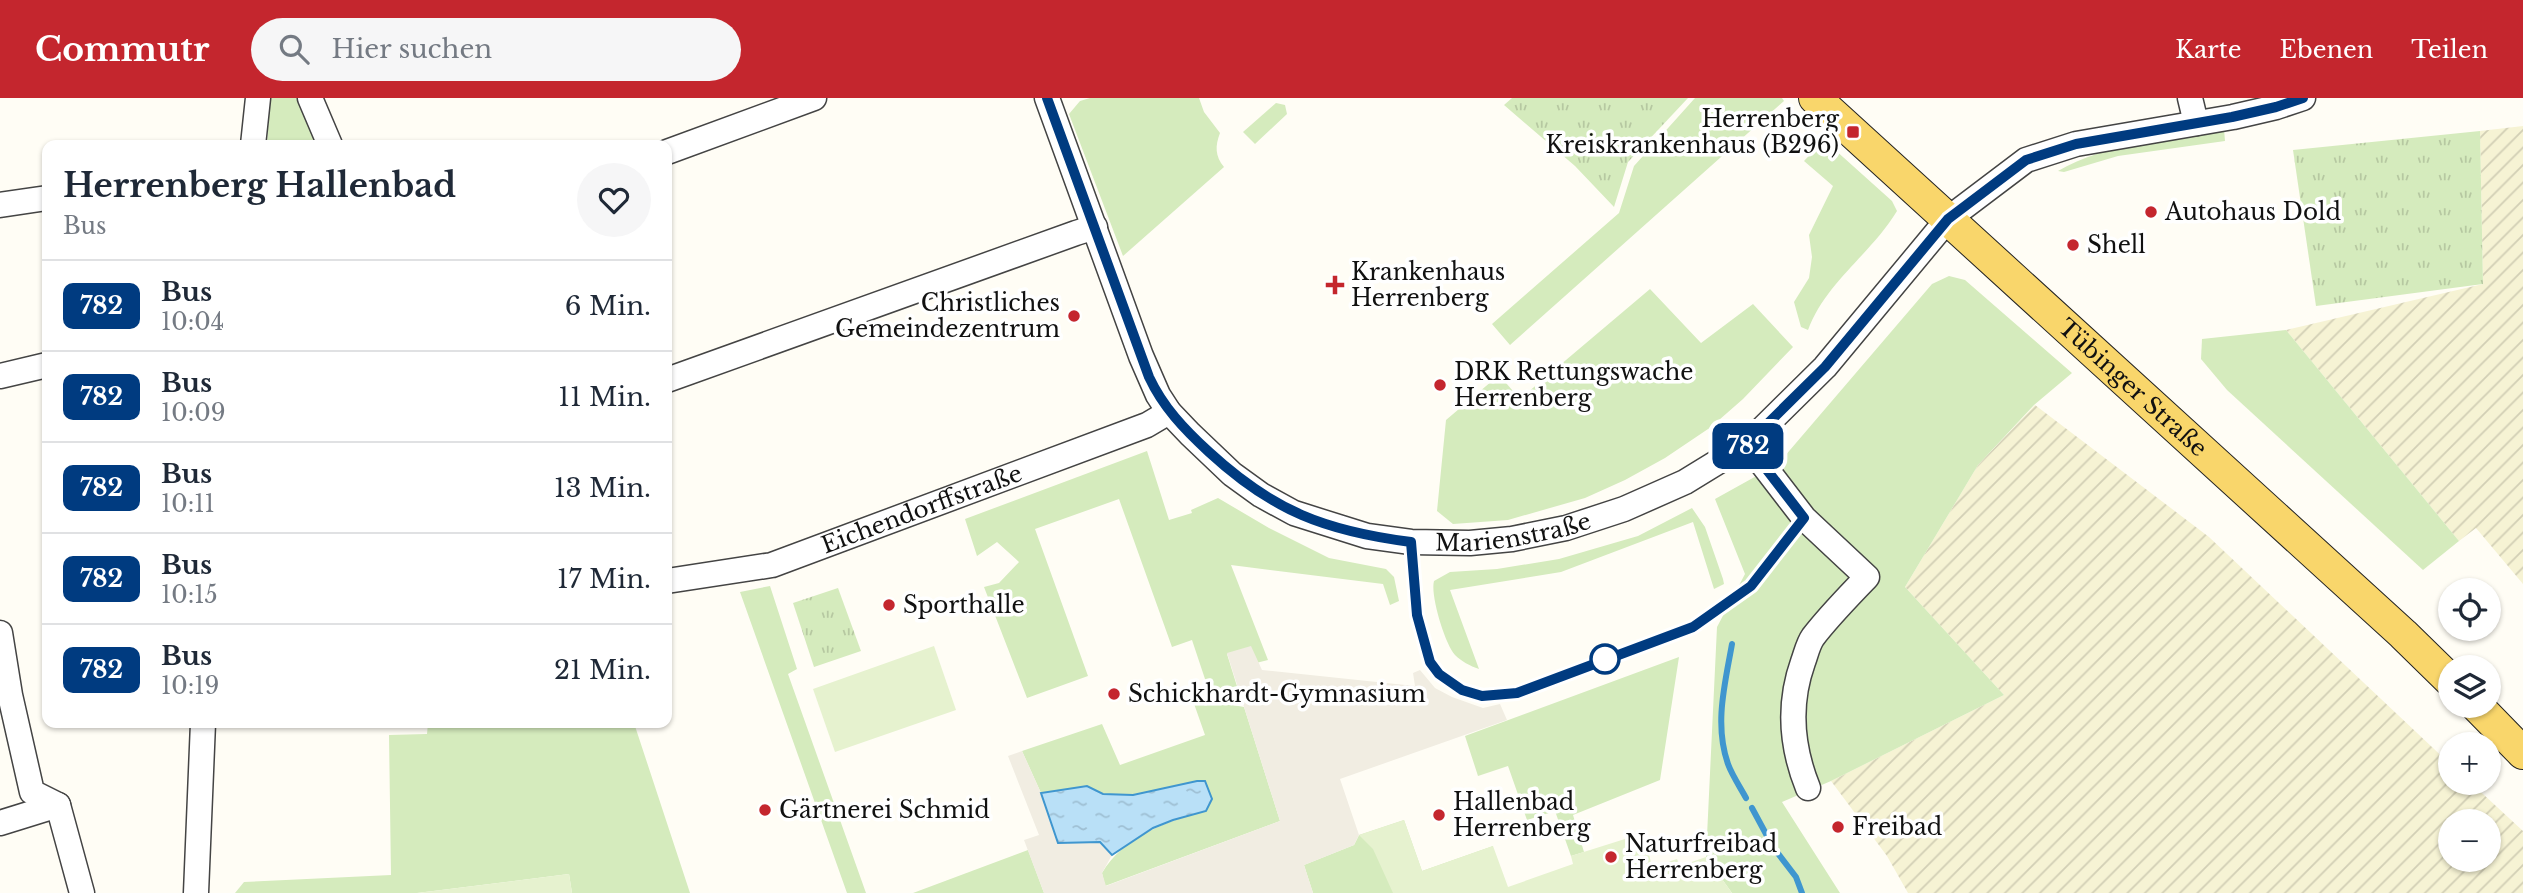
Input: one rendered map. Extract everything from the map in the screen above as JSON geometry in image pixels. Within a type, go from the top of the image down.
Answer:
[{"type":"main road","name":"Tübinger Straße","points":[[1815,98],[2438,669]]},
{"type":"main road","points":[[2489,718],[2523,753]]},
{"type":"street","points":[[254,140],[258,98]]},
{"type":"street","points":[[310,98],[328,140]]},
{"type":"street","points":[[672,150],[814,98]]},
{"type":"street","name":"Marienstraße","points":[[1047,98],[1149,377],[1169,412],[1232,474],[1283,507],[1329,526],[1367,536],[1417,542],[1470,543],[1512,539],[1566,528],[1624,509],[1685,482],[1747,444],[1825,367],[1948,219],[2026,160],[2076,144],[2276,107],[2303,98]]},
{"type":"street","points":[[2190,98],[2196,123]]},
{"type":"street","points":[[0,205],[42,199]]},
{"type":"street","points":[[672,378],[1095,228]]},
{"type":"street","points":[[0,376],[42,366]]},
{"type":"street","name":"Eichendorffstraße","points":[[672,580],[772,565],[1147,425],[1169,412]]},
{"type":"street","points":[[1747,444],[1804,518],[1867,577],[1812,639],[1797,679],[1793,707],[1794,737],[1798,763],[1808,788]]},
{"type":"street","points":[[0,633],[10,695],[32,792],[58,805],[82,893]]},
{"type":"street","points":[[196,893],[203,728]]},
{"type":"street","points":[[0,822],[58,805]]},
{"type":"shaded area","points":[[2523,126],[2523,584],[2476,528],[2459,541],[2286,330],[2483,284],[2480,131]]},
{"type":"shaded area","points":[[2035,405],[2209,537],[2438,753],[2438,795],[2484,795],[2499,809],[2438,809],[2438,872],[2501,872],[2501,811],[2523,831],[2523,893],[1908,893],[1887,856],[1831,781],[2004,695],[1905,587],[1978,465]]},
{"type":"shaded area","points":[[1251,646],[1262,670],[1415,686],[1413,673],[1420,670],[1435,688],[1452,697],[1483,708],[1500,704],[1507,720],[1340,779],[1359,835],[1354,845],[1304,865],[1313,893],[1044,893],[1024,840],[1039,835],[1008,756],[1022,751],[1041,793],[1058,842],[1100,842],[1112,855],[1102,873],[1106,886],[1280,821],[1227,653]]},
{"type":"green space","points":[[270,98],[302,98],[318,140],[267,140]]},
{"type":"green space","points":[[1090,98],[1199,98],[1204,112],[1220,133],[1217,151],[1224,167],[1123,256],[1069,114],[1080,101]]},
{"type":"green space","points":[[1512,98],[1688,98],[1628,162],[1614,207],[1575,166],[1504,105]]},
{"type":"green space","points":[[1695,98],[1782,98],[1784,101],[1510,345],[1492,324],[1619,213],[1634,166]]},
{"type":"green space","points":[[1276,103],[1285,105],[1287,114],[1255,144],[1243,132]]},
{"type":"green space","points":[[2224,129],[2225,141],[2118,156],[2064,172],[2058,171],[2117,148]]},
{"type":"green space","points":[[2480,131],[2483,284],[2316,306],[2293,150]]},
{"type":"green space","points":[[1824,140],[1892,201],[1897,211],[1875,241],[1826,297],[1808,330],[1801,327],[1794,302],[1809,278],[1812,257],[1809,235],[1833,186],[1804,161]]},
{"type":"green space","points":[[1949,276],[1965,280],[2072,373],[2034,405],[1978,465],[1905,587],[2004,695],[1831,781],[1782,802],[1840,893],[1732,893],[1706,857],[1717,627],[1745,574],[1715,499],[1778,464],[1932,284]]},
{"type":"green space","points":[[1650,289],[1701,343],[1753,304],[1793,347],[1743,399],[1711,427],[1665,458],[1625,480],[1585,498],[1508,520],[1453,524],[1437,511],[1446,420],[1499,375],[1520,399]]},
{"type":"green space","points":[[2286,330],[2459,541],[2423,570],[2227,390],[2201,359],[2202,339]]},
{"type":"green space","points":[[1147,451],[1169,520],[1192,513],[1191,510],[1218,498],[1269,528],[1329,558],[1386,569],[1394,577],[1399,601],[1390,605],[1383,584],[1231,565],[1268,660],[1252,664],[1227,654],[1240,696],[1208,688],[1192,640],[1172,647],[1119,499],[1035,529],[1088,676],[1027,698],[984,587],[999,583],[1019,562],[997,542],[977,556],[965,519]]},
{"type":"green space","points":[[1692,508],[1705,527],[1724,584],[1714,589],[1693,522],[1561,572],[1450,590],[1479,669],[1460,659],[1451,649],[1436,608],[1434,581],[1450,572],[1497,569],[1559,559],[1638,536]]},
{"type":"green space","points":[[770,586],[797,669],[788,674],[866,893],[847,893],[740,592]]},
{"type":"green space","points":[[838,588],[861,651],[814,667],[793,603]]},
{"type":"green space","points":[[934,646],[956,710],[835,752],[813,689]]},
{"type":"green space","points":[[1679,657],[1660,780],[1573,815],[1584,852],[1571,856],[1555,811],[1527,820],[1508,766],[1478,776],[1465,736]]},
{"type":"green space","points":[[1192,698],[1244,707],[1280,821],[1105,886],[1102,873],[1111,860],[1134,840],[1161,826],[1206,811],[1197,781],[1133,795],[1102,794],[1087,786],[1041,793],[1022,751],[1102,724],[1120,765],[1205,735]]},
{"type":"green space","points":[[428,728],[636,728],[690,893],[572,893],[569,874],[417,893],[235,893],[244,882],[391,875],[389,735],[427,734]]},
{"type":"green space","points":[[1404,820],[1422,871],[1493,846],[1488,893],[1313,893],[1304,865],[1354,845],[1359,835]]},
{"type":"green space","name":"Naturfreibad Herrenberg","points":[[1404,820],[1422,871],[1493,846],[1508,887],[1573,864],[1571,856],[1644,833],[1652,867],[1677,859],[1680,866],[1706,857],[1732,893],[1393,893],[1373,849],[1359,835]]},
{"type":"green space","points":[[1028,850],[1044,893],[913,893]]},
{"type":"green space","points":[[569,874],[572,893],[417,893]]},
{"type":"water","points":[[1205,781],[1212,799],[1206,811],[1153,828],[1112,855],[1100,842],[1058,843],[1041,793],[1087,786],[1103,794],[1133,795]]},
{"type":"waterway","points":[[1732,644],[1722,704],[1722,734],[1728,764],[1746,798]]},
{"type":"waterway","points":[[1752,808],[1773,847],[1796,877],[1802,893]]},
{"type":"bus line","name":"782","points":[[1047,98],[1149,377],[1169,412],[1232,474],[1261,495],[1294,513],[1367,536],[1411,542],[1417,615],[1430,662],[1439,674],[1462,690],[1482,696],[1517,693],[1693,627],[1751,586],[1804,518],[1747,444],[1825,367],[1948,219],[2026,160],[2076,144],[2232,117],[2303,98]]},
{"type":"place","name":"Herrenberg Kreiskrankenhaus (B296)","points":[[1853,132]]},
{"type":"place","name":"Autohaus Dold","points":[[2151,212]]},
{"type":"place","name":"Shell","points":[[2073,245]]},
{"type":"place","name":"Krankenhaus Herrenberg","points":[[1335,285]]},
{"type":"place","name":"Christliches Gemeindezentrum","points":[[1074,316]]},
{"type":"place","name":"DRK Rettungswache Herrenberg","points":[[1440,385]]},
{"type":"place","name":"Sporthalle","points":[[889,605]]},
{"type":"place","name":"Schickhardt-Gymnasium","points":[[1114,694]]},
{"type":"place","name":"Gärtnerei Schmid","points":[[765,810]]},
{"type":"place","name":"Hallenbad Herrenberg","points":[[1439,815]]},
{"type":"place","name":"Freibad","points":[[1838,827]]},
{"type":"place","name":"Naturfreibad Herrenberg","points":[[1611,857]]}]
